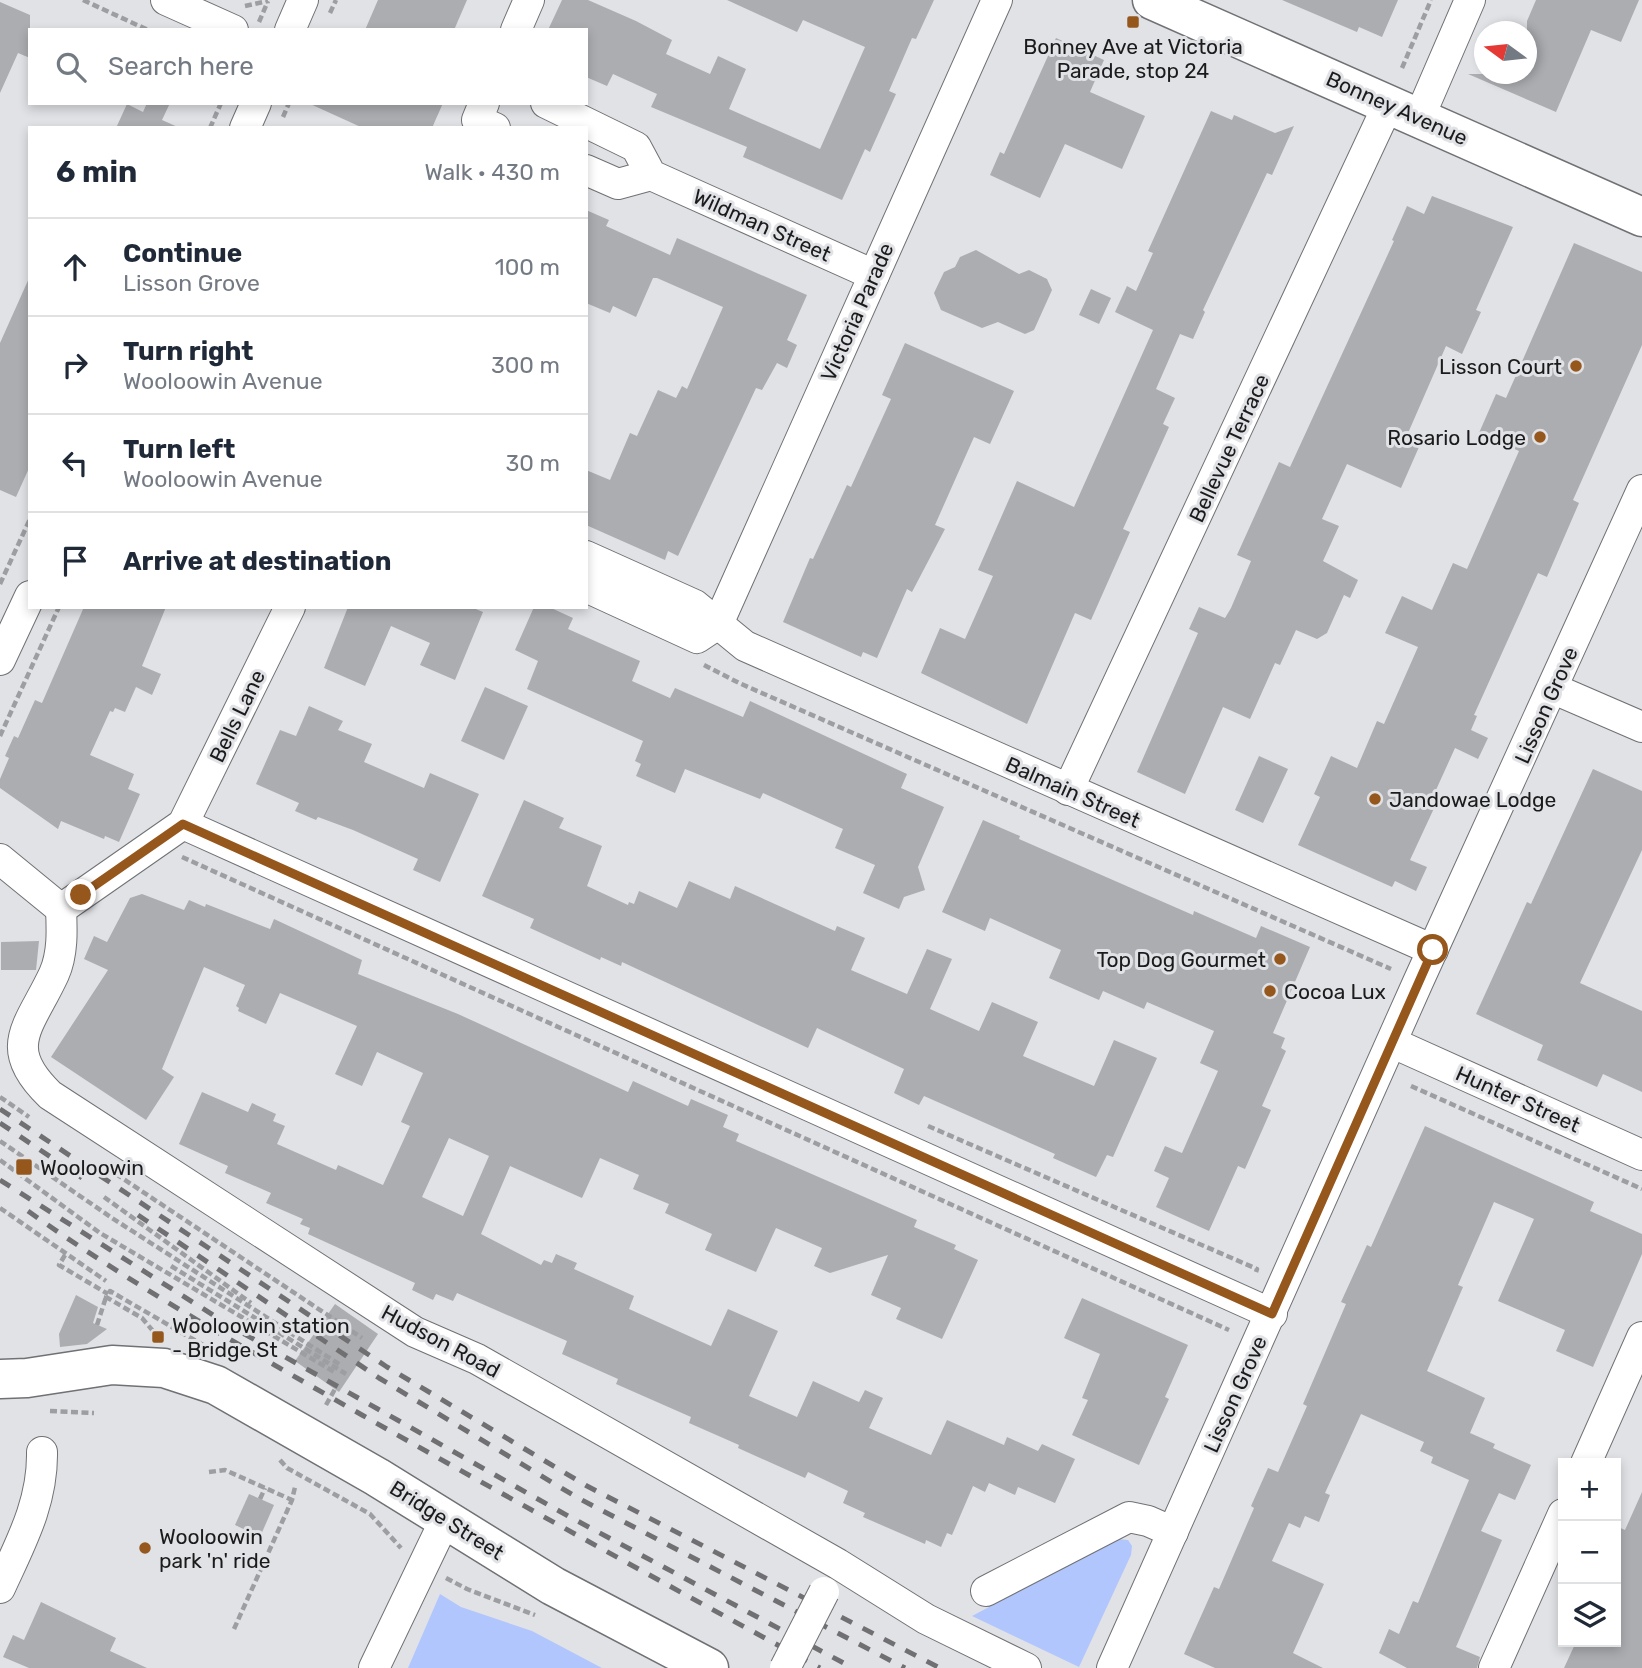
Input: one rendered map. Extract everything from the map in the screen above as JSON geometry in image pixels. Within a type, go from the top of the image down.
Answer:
[{"type":"street","points":[[166,0],[235,16]]},
{"type":"street","points":[[291,28],[303,0]]},
{"type":"street","points":[[517,28],[529,0]]},
{"type":"street","name":"Victoria Parade","points":[[718,624],[997,0]]},
{"type":"street","name":"Bonney Avenue","points":[[1153,0],[1642,217]]},
{"type":"street","name":"Bellevue Terrace","points":[[1069,790],[1404,111],[1470,0]]},
{"type":"street","points":[[246,126],[255,105]]},
{"type":"street","points":[[550,105],[636,147],[651,175],[618,184],[588,171]]},
{"type":"street","name":"Wildman Street","points":[[651,175],[874,275]]},
{"type":"street","name":"Lisson Grove","points":[[1112,1668],[1433,950],[1642,491]]},
{"type":"street","name":"Balmain Street","points":[[588,557],[695,605],[745,646],[1433,950]]},
{"type":"street","points":[[588,588],[697,638],[718,624]]},
{"type":"street","points":[[0,660],[28,600]]},
{"type":"street","name":"Bells Lane","points":[[183,824],[289,609]]},
{"type":"street","points":[[1553,689],[1642,727]]},
{"type":"street","points":[[0,859],[61,909],[183,824],[1272,1314]]},
{"type":"street","name":"Hudson Road","points":[[61,909],[61,948],[55,971],[21,1035],[18,1052],[23,1068],[42,1088],[415,1332],[477,1359],[838,1564],[926,1619],[1026,1668]]},
{"type":"street","name":"Hunter Street","points":[[1393,1043],[1642,1155]]},
{"type":"street","points":[[1588,1458],[1642,1337]]},
{"type":"street","name":"Bridge Street","points":[[0,1379],[27,1378],[112,1365],[164,1368],[186,1373],[242,1398],[446,1518],[553,1586],[709,1668]]},
{"type":"street","points":[[0,1588],[34,1512],[40,1488],[42,1452]]},
{"type":"street","points":[[986,1591],[1129,1517],[1148,1521],[1172,1532]]},
{"type":"street","points":[[374,1668],[446,1518]]},
{"type":"street","points":[[1494,1668],[1560,1521]]},
{"type":"street","points":[[785,1668],[838,1564]]},
{"type":"path","points":[[83,0],[144,28]]},
{"type":"path","points":[[235,16],[244,6],[268,0]]},
{"type":"path","points":[[260,18],[268,0]]},
{"type":"path","points":[[1402,68],[1431,0]]},
{"type":"path","points":[[211,126],[220,105]]},
{"type":"path","points":[[0,584],[28,523]]},
{"type":"path","points":[[0,737],[58,609]]},
{"type":"path","points":[[703,664],[739,683],[1391,969]]},
{"type":"path","points":[[181,858],[1229,1330]]},
{"type":"path","points":[[1411,1086],[1642,1189]]},
{"type":"path","points":[[0,1097],[35,1120]]},
{"type":"path","points":[[0,1141],[112,1218],[177,1257],[342,1366]]},
{"type":"path","points":[[0,1160],[100,1233],[336,1373]]},
{"type":"path","points":[[105,1167],[362,1338]]},
{"type":"path","points":[[104,1197],[263,1311]]},
{"type":"path","points":[[0,1208],[106,1281]]},
{"type":"path","points":[[66,1255],[59,1265],[107,1296],[97,1325]]},
{"type":"path","points":[[167,1273],[177,1257]]},
{"type":"path","points":[[171,1266],[346,1374]]},
{"type":"path","points":[[326,1405],[335,1389]]},
{"type":"path","points":[[50,1411],[94,1413]]},
{"type":"path","points":[[273,1452],[287,1468],[370,1514],[404,1551],[423,1565],[467,1589],[539,1616]]},
{"type":"path","points":[[209,1472],[225,1470],[292,1500]]},
{"type":"path","points":[[234,1629],[292,1500],[295,1487]]},
{"type":"path","points":[[260,1499],[265,1488]]},
{"type":"shaded area","points":[[1118,1539],[1128,1540],[1132,1546],[1131,1555],[1079,1667],[972,1616]]},
{"type":"shaded area","points":[[440,1594],[461,1607],[532,1631],[602,1668],[408,1668]]},
{"type":"building","points":[[378,0],[467,0],[455,28],[366,28]]},
{"type":"building","points":[[562,0],[588,0],[672,40],[666,54],[710,74],[718,56],[746,69],[729,109],[820,149],[865,47],[803,20],[797,32],[727,0],[934,0],[916,39],[912,38],[889,91],[896,94],[870,152],[865,149],[842,200],[743,157],[747,147],[651,107],[657,94],[613,74],[607,86],[588,78],[588,28],[549,28]]},
{"type":"building","points":[[1282,0],[1398,0],[1382,37],[1359,27],[1357,32]]},
{"type":"building","points":[[1536,0],[1639,0],[1621,42],[1591,30],[1556,112],[1491,84],[1537,84],[1537,21],[1527,21]]},
{"type":"building","points":[[0,2],[30,15],[30,28],[28,57],[18,53],[0,93]]},
{"type":"building","points":[[1056,38],[1104,60],[1090,92],[1145,116],[1122,169],[1065,144],[1040,198],[990,175],[1000,152],[1004,154]]},
{"type":"building","points":[[127,105],[143,112],[146,105],[169,105],[162,120],[176,126],[117,126]]},
{"type":"building","points":[[312,105],[442,105],[433,126],[359,126]]},
{"type":"building","points":[[1211,111],[1232,120],[1234,115],[1275,133],[1294,126],[1272,175],[1267,173],[1203,310],[1205,312],[1193,339],[1180,334],[1156,389],[1175,398],[1163,424],[1169,427],[1123,529],[1130,532],[1091,620],[1075,613],[1027,724],[921,673],[940,628],[965,639],[993,576],[978,570],[1017,481],[1074,507],[1153,330],[1115,312],[1127,286],[1136,291],[1153,253],[1148,251]]},
{"type":"building","points":[[1432,196],[1513,227],[1476,310],[1481,312],[1462,354],[1446,346],[1405,440],[1419,447],[1401,488],[1347,464],[1322,519],[1339,526],[1323,561],[1358,580],[1350,598],[1344,595],[1327,633],[1317,639],[1296,630],[1280,665],[1275,663],[1250,719],[1223,707],[1185,794],[1137,772],[1198,633],[1189,629],[1199,607],[1225,618],[1231,608],[1251,561],[1237,555],[1279,462],[1290,467],[1394,241],[1392,240],[1407,206],[1424,214]]},
{"type":"building","points":[[588,211],[609,220],[606,226],[670,255],[677,238],[807,295],[787,340],[797,345],[787,368],[777,363],[762,390],[756,388],[678,556],[668,551],[665,560],[588,526],[588,471],[610,480],[630,433],[637,436],[658,390],[676,398],[682,386],[687,389],[723,307],[653,278],[636,317],[613,306],[610,313],[588,304]]},
{"type":"building","points":[[1574,243],[1642,272],[1642,345],[1573,500],[1579,503],[1547,577],[1538,573],[1474,715],[1477,716],[1471,730],[1488,738],[1478,759],[1455,748],[1431,801],[1436,804],[1410,860],[1427,867],[1416,891],[1395,881],[1392,887],[1298,845],[1320,797],[1314,794],[1331,756],[1357,768],[1377,721],[1384,724],[1418,647],[1385,633],[1402,596],[1432,610],[1453,563],[1467,569],[1519,451],[1479,433],[1496,394],[1506,398]]},
{"type":"building","points":[[976,250],[1019,274],[1029,270],[1047,279],[1052,290],[1034,330],[1025,334],[998,322],[982,328],[941,310],[934,293],[944,272],[955,267],[960,257]]},
{"type":"building","points":[[28,280],[28,470],[16,497],[0,490],[0,343]]},
{"type":"building","points":[[1091,289],[1111,298],[1099,324],[1079,315]]},
{"type":"building","points":[[905,343],[1014,391],[990,444],[974,437],[935,525],[945,529],[912,592],[907,589],[877,658],[863,652],[861,657],[783,622],[810,558],[813,559],[847,485],[851,487],[891,399],[882,395]]},
{"type":"building","points":[[83,609],[165,609],[142,666],[161,674],[152,695],[136,687],[125,712],[115,708],[113,712],[110,711],[90,755],[134,774],[128,789],[140,794],[119,842],[105,836],[104,839],[61,821],[58,829],[0,788],[0,779],[9,758],[5,756],[14,736],[18,738],[35,700],[42,703]]},
{"type":"building","points":[[347,609],[476,609],[483,612],[455,680],[420,665],[430,643],[391,626],[365,686],[324,668]]},
{"type":"building","points":[[533,609],[553,609],[573,618],[568,629],[640,661],[632,681],[670,698],[675,688],[743,717],[750,701],[907,774],[901,788],[944,807],[918,867],[925,890],[904,897],[899,909],[863,893],[875,865],[835,848],[843,829],[763,793],[760,799],[685,769],[675,793],[636,776],[641,764],[635,761],[643,741],[527,689],[538,661],[515,650]]},
{"type":"building","points":[[485,687],[528,706],[504,760],[461,741]]},
{"type":"building","points":[[309,706],[343,721],[338,730],[372,744],[364,762],[424,788],[430,773],[479,794],[440,882],[413,870],[418,859],[353,830],[295,811],[299,803],[256,784],[280,730],[296,736]]},
{"type":"building","points":[[1259,756],[1288,769],[1263,823],[1235,810]]},
{"type":"building","points":[[1593,769],[1642,791],[1642,850],[1580,983],[1642,1011],[1642,1092],[1603,1074],[1597,1087],[1537,1060],[1543,1045],[1476,1014],[1527,902],[1531,904]]},
{"type":"building","points":[[524,800],[564,818],[559,828],[602,846],[587,886],[628,905],[629,902],[634,904],[639,891],[677,908],[689,881],[730,899],[735,886],[835,931],[837,926],[865,938],[851,970],[907,994],[927,949],[952,959],[930,1009],[979,1031],[992,1002],[1038,1022],[1023,1056],[1094,1086],[1114,1040],[1157,1058],[1113,1157],[1107,1155],[1096,1177],[1053,1158],[1055,1154],[924,1096],[919,1105],[894,1093],[904,1069],[817,1028],[808,1048],[622,962],[621,966],[601,957],[600,960],[530,928],[534,919],[482,896]]},
{"type":"building","points":[[983,820],[1020,836],[1019,839],[1193,915],[1194,911],[1256,938],[1261,926],[1310,947],[1273,1033],[1285,1038],[1281,1048],[1286,1051],[1262,1106],[1271,1110],[1245,1169],[1238,1166],[1209,1231],[1156,1207],[1169,1178],[1154,1171],[1165,1146],[1182,1153],[1218,1071],[1200,1063],[1214,1031],[1147,1002],[1144,1009],[1103,991],[1099,1000],[1049,978],[1061,950],[990,918],[985,931],[942,912]]},
{"type":"building","points":[[142,894],[184,910],[189,900],[270,929],[274,919],[362,960],[358,974],[458,1014],[628,1092],[633,1081],[688,1106],[691,1099],[728,1115],[723,1127],[739,1134],[736,1141],[917,1220],[914,1227],[956,1245],[954,1249],[978,1260],[942,1339],[896,1319],[901,1308],[871,1295],[888,1255],[830,1273],[814,1266],[822,1248],[776,1228],[756,1272],[705,1250],[712,1234],[665,1213],[669,1204],[633,1189],[639,1175],[600,1158],[582,1198],[510,1166],[481,1234],[541,1265],[544,1260],[552,1263],[556,1254],[577,1263],[574,1269],[634,1296],[629,1309],[711,1346],[728,1309],[778,1331],[749,1396],[797,1417],[813,1381],[859,1402],[865,1390],[883,1398],[869,1428],[931,1455],[947,1420],[1004,1445],[1007,1437],[1038,1451],[1042,1444],[1075,1459],[1055,1503],[1018,1487],[1015,1495],[989,1483],[985,1492],[973,1486],[952,1535],[947,1533],[941,1547],[926,1540],[925,1544],[863,1517],[865,1513],[843,1503],[848,1491],[808,1472],[805,1478],[738,1448],[739,1445],[689,1423],[691,1417],[616,1384],[618,1379],[562,1354],[567,1341],[457,1293],[453,1301],[436,1294],[433,1300],[412,1290],[415,1283],[308,1234],[310,1228],[300,1224],[303,1219],[266,1203],[271,1193],[225,1173],[228,1166],[179,1144],[202,1092],[248,1112],[252,1103],[276,1114],[273,1121],[285,1126],[277,1144],[336,1170],[338,1165],[383,1185],[410,1126],[401,1122],[423,1073],[377,1052],[362,1086],[335,1074],[357,1026],[280,993],[266,1024],[238,1011],[236,1006],[245,985],[204,967],[162,1069],[174,1077],[146,1120],[51,1057],[108,970],[84,959],[94,936],[107,942],[130,898]],"holes":[[[449,1138],[489,1156],[463,1216],[422,1197]]]},
{"type":"building","points":[[39,941],[36,970],[1,970],[1,942]]},
{"type":"building","points":[[1425,1126],[1594,1202],[1590,1211],[1642,1234],[1642,1254],[1593,1367],[1556,1351],[1565,1330],[1498,1301],[1534,1219],[1494,1202],[1458,1285],[1463,1287],[1427,1371],[1485,1398],[1470,1433],[1495,1444],[1493,1448],[1531,1465],[1515,1500],[1499,1493],[1481,1531],[1502,1540],[1456,1647],[1480,1657],[1477,1668],[1407,1668],[1379,1653],[1389,1629],[1399,1634],[1413,1601],[1418,1603],[1469,1480],[1431,1463],[1433,1457],[1420,1451],[1424,1442],[1361,1414],[1325,1493],[1330,1495],[1319,1522],[1305,1516],[1300,1528],[1289,1523],[1272,1561],[1324,1584],[1293,1653],[1323,1668],[1215,1668],[1184,1654],[1214,1587],[1219,1589],[1268,1468],[1278,1472],[1307,1406],[1303,1404],[1346,1304],[1341,1302],[1367,1245],[1371,1247]]},
{"type":"building","points":[[76,1295],[98,1307],[93,1323],[107,1329],[87,1344],[60,1347],[59,1334]]},
{"type":"building","points":[[1082,1298],[1188,1345],[1165,1397],[1169,1399],[1139,1465],[1072,1435],[1088,1400],[1082,1398],[1100,1354],[1064,1338]]},
{"type":"building","points":[[335,1304],[378,1334],[339,1392],[295,1361]]},
{"type":"building","points":[[1642,1492],[1642,1668],[1564,1668],[1574,1647],[1621,1647],[1621,1528],[1625,1530]]},
{"type":"building","points":[[249,1494],[274,1505],[260,1537],[235,1525]]},
{"type":"building","points":[[41,1602],[116,1638],[110,1651],[147,1668],[29,1668],[3,1657],[13,1635],[24,1640]]},
{"type":"railway","points":[[0,1109],[387,1367],[587,1486],[940,1668]]},
{"type":"railway","points":[[0,1123],[82,1178]]},
{"type":"railway","points":[[0,1180],[232,1327],[568,1516],[853,1668]]},
{"type":"railway","points":[[28,1211],[192,1317],[533,1511],[820,1668]]},
{"type":"railway","points":[[138,1215],[379,1378],[578,1498],[905,1668]]},
{"type":"place","name":"Bonney Ave at Victoria Parade, stop 24","points":[[1133,22]]},
{"type":"place","name":"Lisson Court","points":[[1576,366]]},
{"type":"place","name":"Rosario Lodge","points":[[1540,437]]},
{"type":"place","name":"Jandowae Lodge","points":[[1375,799]]},
{"type":"place","name":"Top Dog Gourmet","points":[[1280,959]]},
{"type":"place","name":"Cocoa Lux","points":[[1270,991]]},
{"type":"place","name":"Wooloowin","points":[[24,1167]]},
{"type":"place","name":"Wooloowin station - Bridge St","points":[[158,1337]]},
{"type":"place","name":"Wooloowin park 'n' ride","points":[[145,1548]]},
{"type":"route","points":[[81,895],[183,824],[1272,1314],[1433,950]]}]
